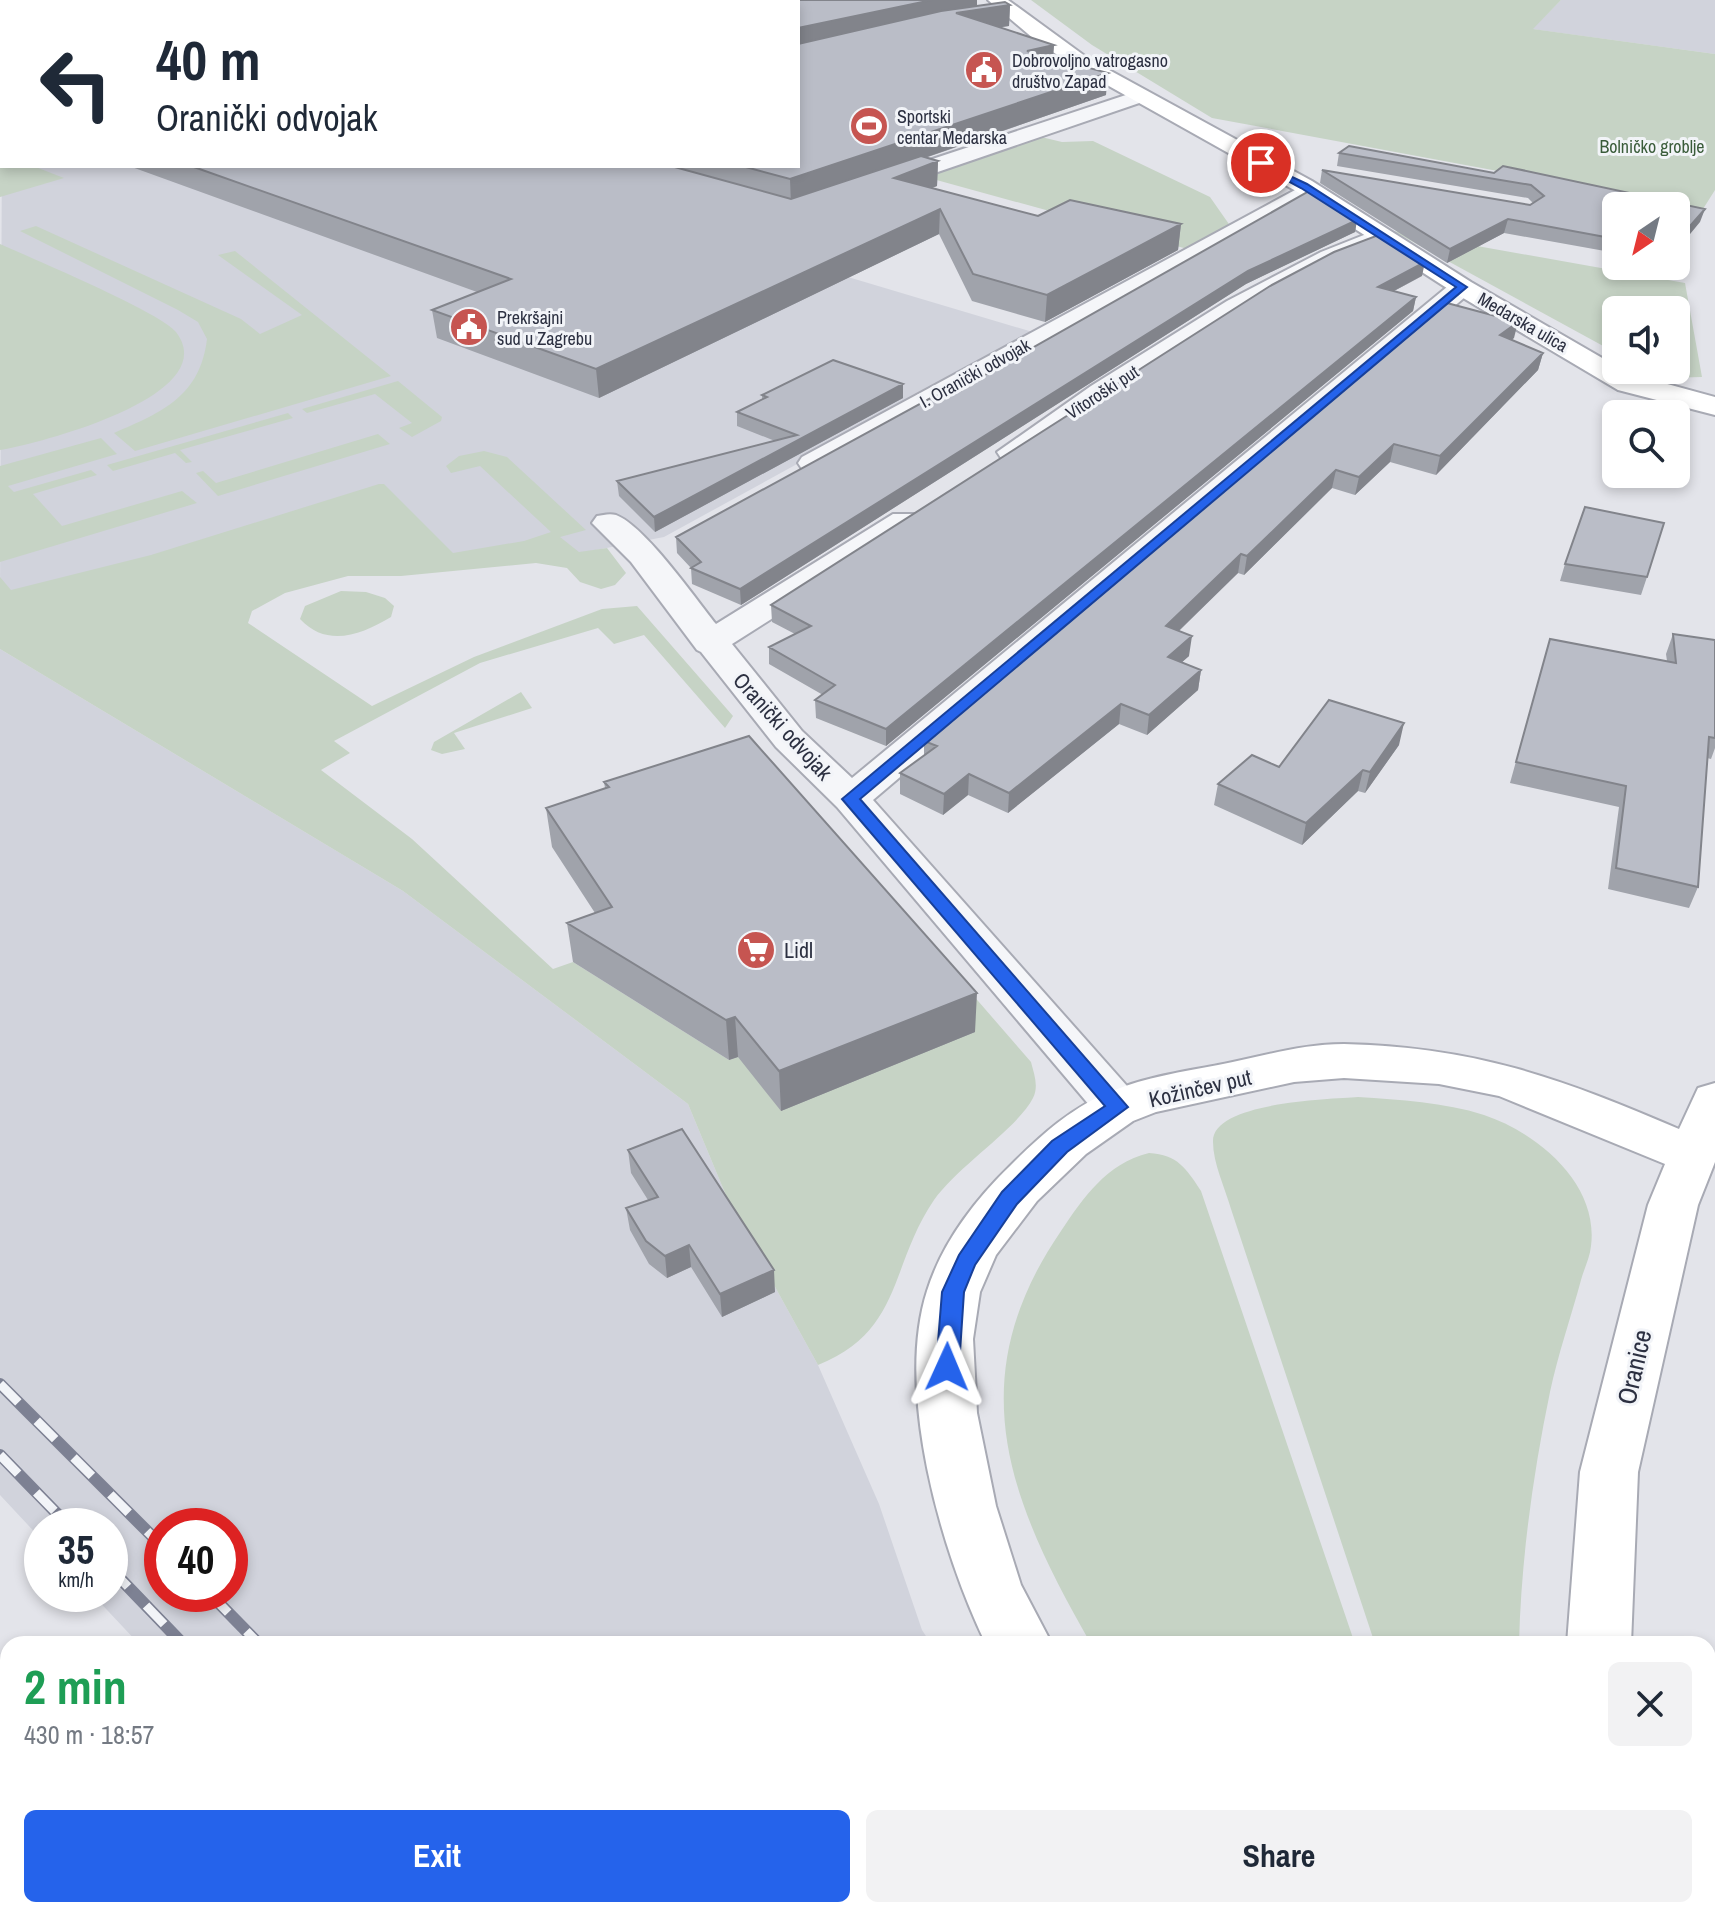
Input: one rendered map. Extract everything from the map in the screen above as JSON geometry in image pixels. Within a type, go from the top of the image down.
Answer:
[{"type":"street","points":[[982,17],[1004,7]]},
{"type":"street","name":"Medarska ulica","points":[[1004,7],[1082,63],[1261,163],[1318,182],[1382,235],[1462,287],[1628,384],[1715,406]]},
{"type":"street","points":[[866,188],[1118,101],[1141,96]]},
{"type":"street","name":"I. Oranički odvojak","points":[[790,476],[1318,182]]},
{"type":"street","name":"Vitoroški put","points":[[984,470],[1257,292],[1321,258],[1382,235]]},
{"type":"street","points":[[851,799],[1462,287]]},
{"type":"street","points":[[709,643],[931,503]]},
{"type":"street","name":"Oranički odvojak","points":[[608,523],[655,550],[709,643],[789,739],[851,799],[1118,1107]]},
{"type":"street","name":"Kožinčev put","points":[[1015,1636],[974,1541],[953,1449],[947,1389],[948,1323],[960,1271],[1009,1198],[1060,1146],[1118,1107],[1174,1091],[1326,1061],[1441,1068],[1510,1084],[1692,1155]]},
{"type":"street","name":"Oranice","points":[[1599,1636],[1609,1472],[1673,1205],[1715,1100]]},
{"type":"shaded area","points":[[1561,0],[1715,0],[1715,54],[1532,29]]},
{"type":"shaded area","points":[[2,168],[603,168],[734,243],[1036,333],[664,537],[575,554],[0,600]]},
{"type":"shaded area","points":[[0,649],[403,891],[688,1104],[730,1205],[818,1365],[879,1504],[926,1636],[131,1636],[109,1612],[128,1612],[128,1508],[24,1508],[24,1521],[0,1495]]},
{"type":"green space","name":"Bolničko groblje","points":[[1031,0],[1561,0],[1533,29],[1715,54],[1715,190],[1703,209],[1690,207],[1690,192],[1611,192],[1212,118],[1092,45]]},
{"type":"green space","points":[[1037,136],[1062,142],[1093,141],[1210,197],[1231,227],[1191,250],[922,176]]},
{"type":"green space","points":[[0,168],[38,168],[64,178],[0,197]]},
{"type":"green space","points":[[36,226],[241,319],[260,334],[302,315],[218,255],[235,251],[391,376],[135,451],[114,433],[176,400],[196,375],[207,339],[198,322],[178,310],[20,231]]},
{"type":"green space","points":[[1393,231],[1602,268],[1602,280],[1685,283],[1687,296],[1602,296],[1602,345]]},
{"type":"green space","points":[[0,244],[122,299],[166,323],[176,332],[184,355],[174,377],[152,396],[120,413],[50,438],[0,450]]},
{"type":"green space","points":[[1690,311],[1702,377],[1690,377]]},
{"type":"green space","points":[[398,381],[442,417],[441,421],[412,437],[399,428],[412,423],[375,394],[307,413],[302,409]]},
{"type":"green space","points":[[288,413],[293,418],[180,450],[192,462],[186,463],[175,453],[113,471],[107,465]]},
{"type":"green space","points":[[378,434],[390,444],[218,496],[196,473],[203,471],[216,483]]},
{"type":"green space","points":[[101,438],[117,454],[8,486],[14,492],[91,470],[97,475],[33,494],[62,526],[182,491],[197,503],[0,562],[0,466]]},
{"type":"green space","points":[[484,451],[507,457],[586,530],[560,537],[579,552],[607,548],[626,573],[615,585],[601,589],[580,582],[567,568],[536,563],[401,576],[348,576],[285,593],[252,611],[248,623],[372,706],[474,657],[602,609],[637,606],[733,716],[725,728],[644,635],[614,644],[598,628],[480,663],[334,741],[350,753],[321,770],[412,839],[553,969],[573,962],[729,1060],[738,1057],[887,896],[1031,1062],[1036,1089],[1025,1110],[934,1200],[891,1294],[866,1334],[846,1351],[818,1365],[730,1205],[688,1104],[403,891],[0,649],[0,577],[11,590],[151,555],[379,484],[384,484],[453,553],[524,541],[551,532],[480,466],[451,473],[446,466],[459,456]]},
{"type":"green space","points":[[341,591],[366,592],[385,598],[394,606],[391,617],[368,629],[344,636],[321,633],[300,619],[305,606]]},
{"type":"green space","points":[[521,692],[532,708],[454,733],[465,749],[442,754],[431,750],[434,742]]},
{"type":"green space","points":[[1358,1097],[1422,1102],[1484,1115],[1525,1134],[1544,1148],[1575,1182],[1585,1202],[1591,1223],[1590,1250],[1557,1364],[1544,1423],[1525,1549],[1519,1636],[1372,1636],[1217,1167],[1214,1150],[1213,1142],[1218,1129],[1231,1118],[1274,1105]]},
{"type":"green space","points":[[1149,1153],[1174,1160],[1201,1191],[1352,1636],[1087,1636],[1038,1541],[1019,1490],[1007,1440],[1004,1390],[1011,1339],[1029,1286],[1061,1231],[1098,1183],[1134,1158]]},
{"type":"building","points":[[800,0],[932,0],[800,28]]},
{"type":"building","points":[[1005,2],[1010,5],[956,13],[1054,45],[1027,51],[1108,73],[790,179],[749,168],[800,168],[800,44],[941,11]]},
{"type":"building","points":[[1349,146],[1494,173],[1503,166],[1625,192],[1602,192],[1602,236],[1508,219],[1450,249],[1322,170],[1530,205],[1544,196],[1531,185],[1339,153]]},
{"type":"building","points":[[921,156],[938,161],[894,178],[1038,216],[1070,200],[1181,224],[1047,295],[973,274],[940,209],[596,369],[432,310],[511,279],[197,168],[678,168],[791,199]]},
{"type":"building","points":[[1311,190],[1357,220],[1248,271],[740,589],[691,568],[701,562],[676,537],[936,395],[944,398]]},
{"type":"building","points":[[1690,206],[1705,209],[1690,226]]},
{"type":"building","points":[[1381,234],[1425,262],[1378,287],[1416,297],[886,729],[815,700],[835,685],[769,647],[811,626],[771,605],[1270,286],[1334,252]]},
{"type":"building","points":[[1447,303],[1518,322],[1500,335],[1543,353],[1440,456],[1394,444],[1359,477],[1336,470],[1247,556],[1241,554],[1166,626],[1192,636],[1168,657],[1201,670],[1149,715],[1121,704],[1009,793],[969,774],[944,794],[900,773],[937,746],[924,741]]},
{"type":"building","points":[[833,360],[903,384],[654,517],[617,481],[797,435],[737,412],[767,397],[762,395]]},
{"type":"building","points":[[1585,507],[1664,523],[1647,577],[1565,564]]},
{"type":"building","points":[[1673,634],[1715,640],[1715,738],[1709,737],[1698,887],[1616,868],[1626,786],[1516,762],[1550,639],[1676,663]]},
{"type":"building","points":[[1329,700],[1404,723],[1370,772],[1363,770],[1306,823],[1218,784],[1252,755],[1279,767]]},
{"type":"building","name":"Lidl","points":[[749,736],[977,993],[779,1071],[735,1017],[726,1020],[567,923],[612,907],[546,808],[609,787],[604,782]]},
{"type":"building","points":[[682,1129],[774,1270],[720,1294],[689,1245],[665,1256],[646,1241],[626,1208],[658,1197],[628,1150]]},
{"type":"railway","points":[[0,1384],[144,1528]]},
{"type":"railway","points":[[0,1455],[52,1508]]},
{"type":"railway","points":[[128,1587],[175,1636]]},
{"type":"railway","points":[[228,1612],[251,1636]]},
{"type":"place","name":"Dobrovoljno vatrogasno društvo Zapad","points":[[984,70]]},
{"type":"place","name":"Sportski centar Medarska","points":[[869,126]]},
{"type":"place","name":"Prekršajni sud u Zagrebu","points":[[469,327]]},
{"type":"place","name":"Lidl","points":[[756,950]]},
{"type":"route","points":[[947,1367],[948,1323],[953,1292],[966,1261],[1009,1198],[1060,1146],[1118,1107],[879,835],[851,799],[1462,287],[1304,186],[1261,163]]}]
